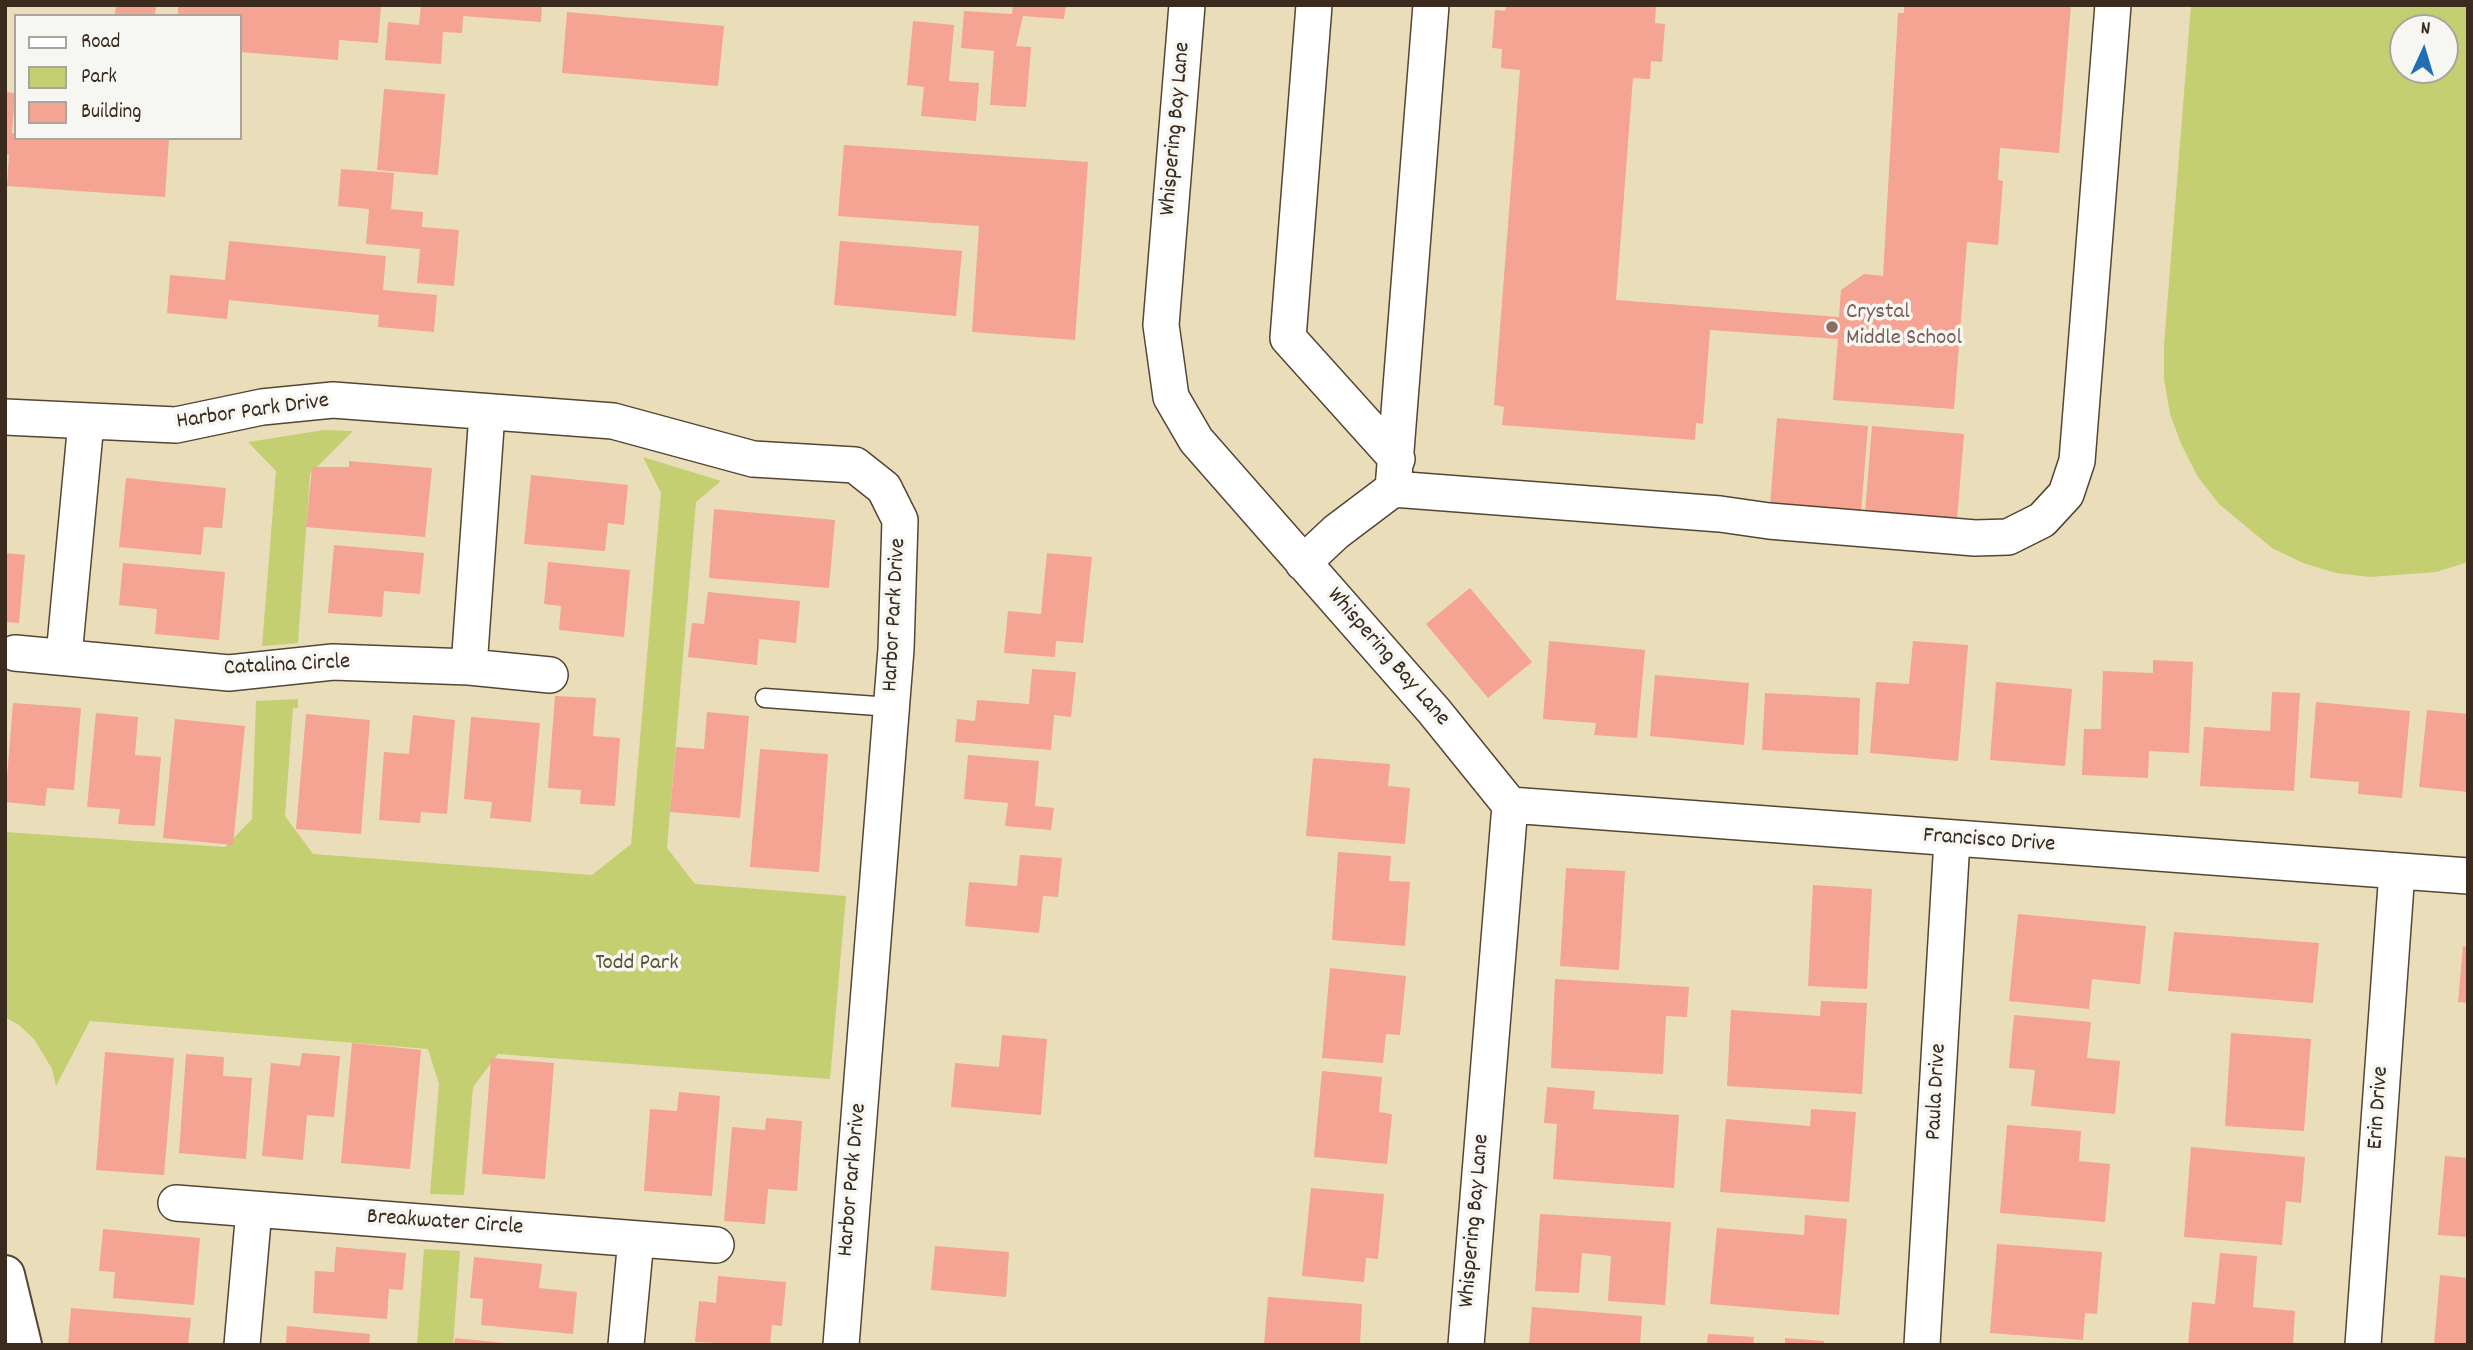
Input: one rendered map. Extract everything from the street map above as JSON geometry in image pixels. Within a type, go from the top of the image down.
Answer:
[{"type":"street","name":"Whispering Bay Lane","points":[[1187,5],[1161,325],[1171,397],[1196,440],[1434,711],[1510,805],[1466,1345]]},
{"type":"street","points":[[1314,5],[1288,338],[1395,474],[1769,521],[1975,538],[2008,537],[2042,520],[2066,494],[2077,461],[2113,5]]},
{"type":"street","points":[[1303,563],[1395,474],[1432,5]]},
{"type":"street","name":"Harbor Park Drive","points":[[5,417],[176,425],[262,407],[333,400],[613,421],[753,459],[855,465],[884,488],[900,520],[891,707],[841,1345]]},
{"type":"street","points":[[469,667],[486,413]]},
{"type":"street","points":[[64,656],[86,422]]},
{"type":"street","name":"Catalina Circle","points":[[15,653],[229,673],[333,662],[469,667],[550,675]]},
{"type":"street","name":"Francisco Drive","points":[[1510,805],[1952,840],[2468,876]]},
{"type":"street","name":"Paula Drive","points":[[1922,1345],[1952,840]]},
{"type":"street","name":"Erin Drive","points":[[2363,1345],[2397,871]]},
{"type":"street","name":"Breakwater Circle","points":[[176,1203],[716,1245]]},
{"type":"street","points":[[242,1345],[254,1210]]},
{"type":"street","points":[[626,1345],[636,1239]]},
{"type":"street","points":[[5,1276],[22,1345]]},
{"type":"lane","points":[[765,698],[891,707]]},
{"type":"green space","points":[[2191,5],[2468,5],[2468,562],[2436,572],[2370,577],[2336,573],[2303,563],[2272,548],[2219,504],[2198,477],[2170,414],[2164,379],[2164,345]]},
{"type":"green space","points":[[324,430],[353,431],[310,474],[298,643],[262,646],[276,471],[248,442]]},
{"type":"green space","name":"Todd Park","points":[[643,457],[721,481],[696,502],[667,848],[695,884],[846,896],[830,1079],[498,1054],[473,1087],[464,1195],[430,1194],[439,1084],[428,1049],[90,1021],[56,1086],[52,1069],[34,1039],[5,1017],[5,832],[225,847],[252,819],[256,701],[298,699],[298,708],[293,708],[285,816],[313,854],[592,875],[631,844],[661,493]]},
{"type":"green space","points":[[424,1249],[460,1251],[453,1345],[417,1345]]},
{"type":"building","points":[[116,5],[156,5],[155,14],[115,14]]},
{"type":"building","points":[[178,5],[381,5],[378,43],[339,40],[338,60],[242,52],[242,14],[178,14]]},
{"type":"building","points":[[421,5],[542,5],[541,22],[463,16],[462,33],[443,32],[441,64],[385,60],[388,22],[419,25]]},
{"type":"building","points":[[1013,5],[1066,5],[1064,19],[1023,16],[1016,46],[1031,47],[1026,107],[990,105],[994,51],[961,48],[964,11],[1012,14]]},
{"type":"building","points":[[1506,5],[1656,5],[1655,23],[1665,24],[1662,62],[1651,61],[1650,79],[1633,78],[1616,300],[1839,317],[1841,290],[1864,274],[1883,276],[1898,13],[1904,13],[1904,5],[2071,5],[2059,153],[2000,148],[1998,180],[2003,181],[1998,245],[1967,242],[1954,409],[1833,400],[1838,339],[1710,330],[1703,424],[1696,423],[1695,440],[1502,425],[1504,407],[1494,405],[1520,70],[1501,68],[1502,49],[1492,48],[1495,10],[1505,11]]},
{"type":"building","points":[[567,12],[724,26],[718,86],[562,73]]},
{"type":"building","points":[[913,21],[954,25],[949,81],[979,83],[976,121],[921,116],[924,87],[907,85]]},
{"type":"building","points":[[384,89],[445,94],[438,175],[377,170]]},
{"type":"building","points":[[5,92],[14,93],[14,140],[169,140],[165,197],[7,186],[9,155],[5,154]]},
{"type":"building","points":[[844,145],[1088,162],[1075,340],[972,332],[979,226],[838,216]]},
{"type":"building","points":[[341,169],[394,173],[391,209],[423,212],[422,227],[459,230],[454,286],[417,283],[420,249],[366,244],[369,209],[338,206]]},
{"type":"building","points":[[229,241],[386,256],[383,290],[437,295],[434,332],[378,327],[379,315],[229,300],[227,319],[167,313],[170,275],[225,280]]},
{"type":"building","points":[[840,241],[962,251],[956,316],[834,305]]},
{"type":"building","points":[[1777,418],[1868,426],[1861,513],[1770,505]]},
{"type":"building","points":[[1872,426],[1964,434],[1957,520],[1865,513]]},
{"type":"building","points":[[349,461],[432,468],[425,537],[306,527],[312,467],[349,467]]},
{"type":"building","points":[[531,475],[628,485],[624,525],[608,523],[605,551],[524,544]]},
{"type":"building","points":[[126,478],[226,488],[222,528],[204,527],[201,555],[119,547]]},
{"type":"building","points":[[714,509],[835,520],[829,588],[709,578]]},
{"type":"building","points":[[334,545],[424,553],[420,594],[384,591],[382,617],[328,613]]},
{"type":"building","points":[[5,553],[25,555],[19,623],[5,622]]},
{"type":"building","points":[[1047,553],[1092,557],[1083,643],[1056,641],[1055,657],[1004,653],[1008,611],[1041,614]]},
{"type":"building","points":[[548,562],[630,570],[624,637],[559,630],[561,606],[544,604]]},
{"type":"building","points":[[123,563],[225,572],[219,640],[155,634],[157,609],[119,605]]},
{"type":"building","points":[[1470,588],[1532,662],[1488,698],[1426,624]]},
{"type":"building","points":[[708,592],[800,601],[796,643],[759,639],[757,665],[688,657],[692,623],[704,624]]},
{"type":"building","points":[[1549,641],[1645,650],[1637,738],[1594,735],[1596,723],[1543,719]]},
{"type":"building","points":[[1913,641],[1968,645],[1958,761],[1870,753],[1876,682],[1909,684]]},
{"type":"building","points":[[2153,660],[2193,662],[2189,753],[2149,751],[2148,778],[2082,775],[2084,729],[2101,729],[2103,671],[2153,673]]},
{"type":"building","points":[[1032,669],[1076,672],[1071,717],[1054,715],[1051,750],[955,742],[957,719],[975,721],[977,700],[1029,704]]},
{"type":"building","points":[[1655,675],[1749,683],[1744,745],[1650,736]]},
{"type":"building","points":[[1996,682],[2072,689],[2065,766],[1990,760]]},
{"type":"building","points":[[2272,692],[2300,693],[2294,791],[2200,786],[2204,727],[2270,731]]},
{"type":"building","points":[[1765,693],[1860,698],[1858,755],[1762,750]]},
{"type":"building","points":[[555,696],[596,698],[593,736],[620,738],[615,806],[580,804],[581,790],[548,788]]},
{"type":"building","points":[[2316,702],[2410,711],[2402,798],[2358,794],[2359,782],[2310,778]]},
{"type":"building","points":[[13,703],[81,708],[74,790],[47,788],[45,806],[5,802]]},
{"type":"building","points":[[2427,710],[2468,714],[2468,792],[2419,787]]},
{"type":"building","points":[[707,712],[749,716],[740,818],[670,812],[676,747],[704,749]]},
{"type":"building","points":[[96,713],[138,717],[135,755],[161,757],[155,826],[118,824],[120,809],[87,807]]},
{"type":"building","points":[[306,714],[370,720],[361,834],[296,829]]},
{"type":"building","points":[[413,715],[455,720],[447,814],[421,812],[420,823],[379,820],[384,752],[409,754]]},
{"type":"building","points":[[471,717],[540,723],[531,822],[490,818],[492,802],[464,799]]},
{"type":"building","points":[[175,719],[245,726],[233,845],[163,838]]},
{"type":"building","points":[[760,749],[828,754],[819,872],[750,867]]},
{"type":"building","points":[[968,755],[1039,761],[1035,806],[1054,808],[1051,830],[1005,826],[1008,803],[964,799]]},
{"type":"building","points":[[1313,758],[1390,764],[1388,786],[1410,788],[1405,844],[1306,836]]},
{"type":"building","points":[[1338,852],[1391,856],[1389,881],[1410,882],[1405,946],[1332,940]]},
{"type":"building","points":[[1020,855],[1062,858],[1058,897],[1043,896],[1039,933],[965,926],[969,882],[1017,886]]},
{"type":"building","points":[[1566,868],[1625,871],[1619,970],[1560,966]]},
{"type":"building","points":[[1813,885],[1872,889],[1867,989],[1808,986]]},
{"type":"building","points":[[2018,914],[2146,926],[2140,984],[2092,979],[2089,1009],[2009,1001]]},
{"type":"building","points":[[2174,932],[2319,943],[2313,1003],[2168,991]]},
{"type":"building","points":[[2463,946],[2468,947],[2468,1003],[2458,1002]]},
{"type":"building","points":[[1330,968],[1406,976],[1400,1035],[1386,1034],[1383,1063],[1322,1058]]},
{"type":"building","points":[[1555,979],[1689,987],[1687,1017],[1666,1016],[1663,1074],[1551,1068]]},
{"type":"building","points":[[1821,1001],[1867,1003],[1862,1094],[1727,1086],[1731,1010],[1820,1016]]},
{"type":"building","points":[[2014,1015],[2091,1022],[2087,1058],[2120,1061],[2115,1114],[2031,1106],[2035,1070],[2009,1068]]},
{"type":"building","points":[[2231,1033],[2311,1039],[2304,1131],[2225,1126]]},
{"type":"building","points":[[1002,1035],[1047,1039],[1041,1115],[951,1107],[955,1063],[999,1067]]},
{"type":"building","points":[[352,1043],[421,1050],[410,1169],[341,1163]]},
{"type":"building","points":[[105,1052],[174,1058],[164,1175],[96,1170]]},
{"type":"building","points":[[302,1053],[340,1056],[334,1117],[307,1115],[303,1160],[262,1156],[271,1063],[300,1066]]},
{"type":"building","points":[[186,1054],[224,1057],[223,1076],[252,1078],[246,1159],[179,1153]]},
{"type":"building","points":[[491,1058],[554,1063],[545,1179],[482,1174]]},
{"type":"building","points":[[1322,1071],[1382,1077],[1379,1112],[1392,1114],[1387,1164],[1314,1157]]},
{"type":"building","points":[[1547,1087],[1595,1091],[1593,1109],[1679,1115],[1674,1188],[1553,1179],[1557,1124],[1544,1123]]},
{"type":"building","points":[[679,1092],[720,1096],[712,1196],[644,1191],[650,1109],[677,1111]]},
{"type":"building","points":[[1811,1109],[1856,1112],[1849,1202],[1720,1192],[1726,1119],[1810,1126]]},
{"type":"building","points":[[766,1118],[802,1121],[797,1191],[768,1189],[765,1224],[724,1221],[732,1127],[765,1130]]},
{"type":"building","points":[[2007,1125],[2081,1131],[2079,1161],[2110,1164],[2105,1222],[2000,1213]]},
{"type":"building","points":[[2191,1147],[2305,1157],[2301,1203],[2286,1201],[2282,1245],[2184,1237]]},
{"type":"building","points":[[2445,1156],[2468,1158],[2468,1237],[2438,1235]]},
{"type":"building","points":[[1311,1188],[1384,1194],[1378,1259],[1366,1258],[1364,1282],[1302,1276]]},
{"type":"building","points":[[1540,1214],[1671,1222],[1665,1305],[1608,1301],[1611,1256],[1582,1253],[1579,1293],[1535,1291]]},
{"type":"building","points":[[1805,1215],[1847,1219],[1839,1315],[1710,1304],[1717,1228],[1804,1235]]},
{"type":"building","points":[[103,1229],[200,1238],[194,1305],[113,1298],[115,1272],[99,1271]]},
{"type":"building","points":[[1997,1244],[2102,1252],[2097,1314],[2085,1313],[2083,1340],[1990,1333]]},
{"type":"building","points":[[935,1246],[1009,1252],[1006,1297],[931,1290]]},
{"type":"building","points":[[336,1247],[406,1253],[403,1290],[389,1289],[387,1319],[313,1313],[315,1271],[334,1272]]},
{"type":"building","points":[[2220,1253],[2257,1256],[2253,1307],[2295,1311],[2293,1345],[2188,1345],[2192,1302],[2215,1304]]},
{"type":"building","points":[[474,1257],[542,1264],[539,1288],[577,1292],[573,1334],[481,1325],[483,1299],[470,1298]]},
{"type":"building","points":[[2440,1275],[2468,1278],[2468,1345],[2434,1345]]},
{"type":"building","points":[[718,1276],[786,1282],[782,1326],[772,1325],[770,1345],[695,1342],[699,1301],[716,1303]]},
{"type":"building","points":[[1268,1297],[1362,1304],[1360,1345],[1264,1345]]},
{"type":"building","points":[[1532,1307],[1642,1316],[1640,1345],[1529,1345]]},
{"type":"building","points":[[71,1308],[191,1318],[188,1345],[68,1345]]},
{"type":"building","points":[[287,1326],[370,1334],[369,1345],[286,1345]]},
{"type":"building","points":[[1708,1334],[1754,1337],[1753,1345],[1707,1345]]},
{"type":"building","points":[[455,1338],[504,1343],[504,1345],[454,1345]]},
{"type":"building","points":[[1785,1338],[1824,1341],[1824,1345],[1785,1345]]},
{"type":"place","name":"Crystal Middle School","points":[[1832,327]]}]
